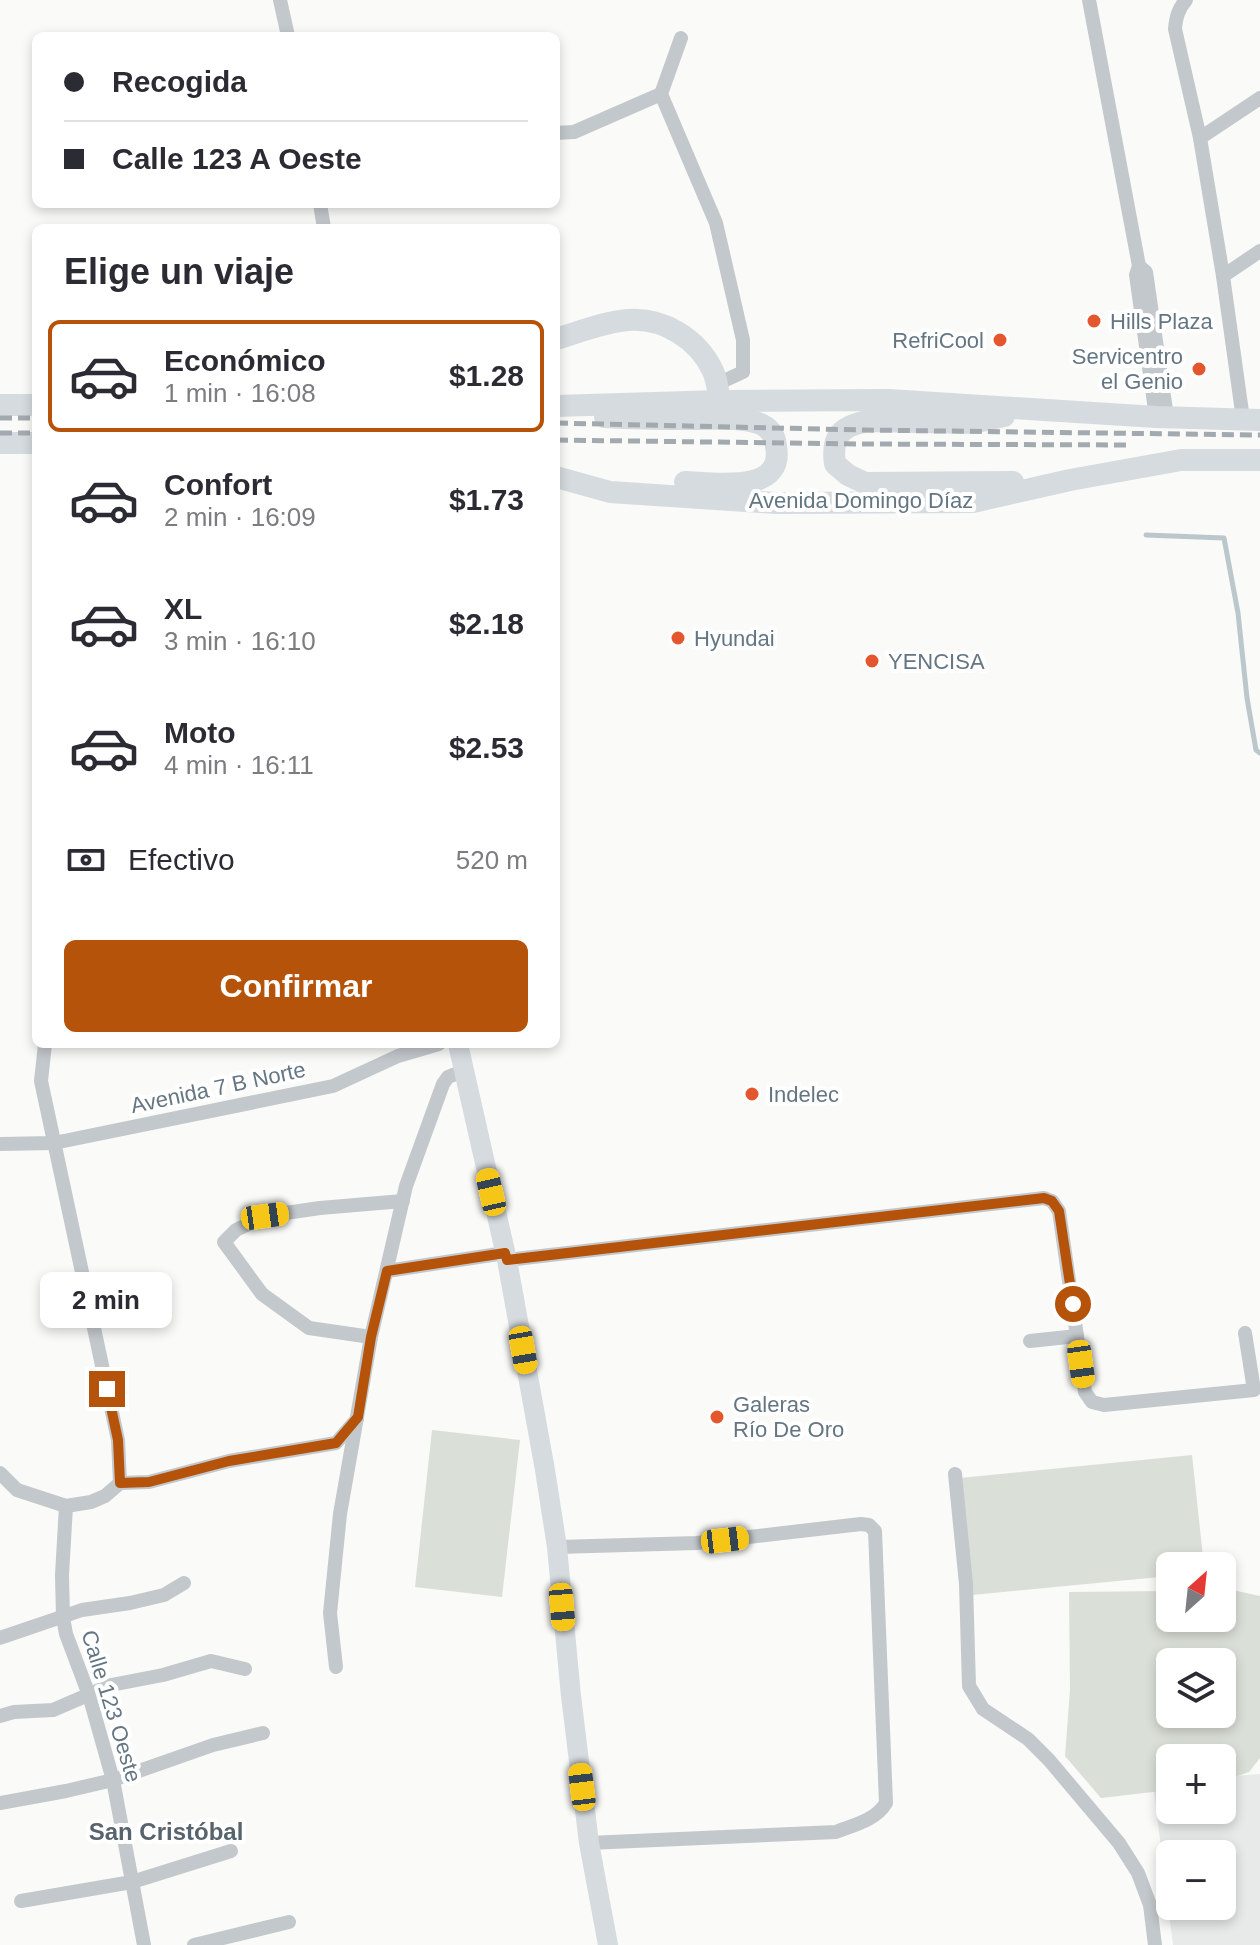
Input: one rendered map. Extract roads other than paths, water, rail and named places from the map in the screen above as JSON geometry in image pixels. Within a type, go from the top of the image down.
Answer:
[{"type":"main road","points":[[560,338],[626,320],[664,325],[680,333],[704,355],[714,374],[718,393]]},
{"type":"main road","points":[[560,406],[718,393],[1252,420]]},
{"type":"main road","points":[[0,405],[32,405]]},
{"type":"main road","points":[[1029,410],[972,423],[868,421],[851,424],[838,435],[833,450],[835,464],[865,483],[977,484],[1070,480]]},
{"type":"main road","points":[[560,412],[634,419],[744,419],[763,425],[775,436],[778,454],[772,471],[759,480],[742,485],[560,476]]},
{"type":"main road","points":[[0,443],[32,443]]},
{"type":"main road","name":"Avenida Domingo Díaz","points":[[560,477],[610,492],[776,503],[973,502],[1181,460],[1260,460]]},
{"type":"street","points":[[280,0],[287,32]]},
{"type":"street","points":[[1089,0],[1139,266],[1146,272],[1162,417]]},
{"type":"street","points":[[1183,3],[1176,17],[1175,29],[1200,138],[1223,276],[1252,420]]},
{"type":"street","points":[[681,38],[661,94],[716,223],[743,340],[743,372],[718,393]]},
{"type":"street","points":[[560,133],[574,132],[661,94]]},
{"type":"street","points":[[1200,138],[1260,98]]},
{"type":"street","points":[[1223,276],[1260,251]]},
{"type":"street","points":[[46,1048],[41,1081],[118,1440],[120,1483]]},
{"type":"street","points":[[459,1048],[506,1257],[557,1547],[589,1843],[608,1945]]},
{"type":"street","name":"Avenida 7 B Norte","points":[[0,1144],[54,1143],[333,1086],[395,1050]]},
{"type":"street","points":[[336,1667],[330,1613],[340,1514],[371,1337],[406,1186],[443,1084],[448,1077],[463,1071]]},
{"type":"street","points":[[387,1271],[1044,1198],[1052,1201],[1059,1211],[1085,1392],[1092,1402],[1104,1405],[1254,1390],[1245,1333]]},
{"type":"street","points":[[371,1337],[309,1328],[262,1294],[224,1242],[236,1230],[265,1216],[403,1201]]},
{"type":"street","points":[[1030,1341],[1077,1336]]},
{"type":"street","points":[[0,1473],[17,1490],[66,1506],[91,1502],[105,1496],[120,1483],[149,1482],[229,1461],[336,1443],[358,1417]]},
{"type":"street","points":[[955,1474],[966,1584],[969,1686],[983,1709],[1028,1739],[1049,1760],[1119,1843],[1138,1873],[1150,1905],[1155,1945]]},
{"type":"street","name":"Calle 123 Oeste","points":[[66,1506],[62,1575],[66,1634],[89,1695],[113,1780],[144,1945]]},
{"type":"street","points":[[557,1547],[697,1543],[861,1524],[869,1525],[875,1531],[886,1803],[881,1811],[836,1832],[589,1843]]},
{"type":"street","points":[[0,1638],[82,1610],[164,1595],[184,1583]]},
{"type":"street","points":[[0,1716],[53,1710],[111,1685],[163,1675],[211,1661],[245,1669]]},
{"type":"street","points":[[0,1803],[113,1780],[213,1745],[263,1733]]},
{"type":"street","points":[[21,1901],[132,1882],[231,1851]]},
{"type":"street","points":[[194,1945],[289,1922]]},
{"type":"waterway","points":[[1146,535],[1224,538],[1238,613],[1247,698],[1256,750],[1260,753]]},
{"type":"railway","points":[[0,418],[32,418]]},
{"type":"railway","points":[[560,423],[1260,435]]},
{"type":"railway","points":[[0,433],[32,433]]},
{"type":"railway","points":[[560,440],[1132,445]]},
{"type":"place","name":"Hills Plaza","points":[[1094,321]]},
{"type":"place","name":"RefriCool","points":[[1000,340]]},
{"type":"place","name":"Servicentro el Genio","points":[[1199,369]]},
{"type":"place","name":"Hyundai","points":[[678,638]]},
{"type":"place","name":"YENCISA","points":[[872,661]]},
{"type":"place","name":"Indelec","points":[[752,1094]]},
{"type":"place","name":"Galeras Río De Oro","points":[[717,1417]]},
{"type":"district","name":"San Cristóbal","points":[[166,1832]]}]
